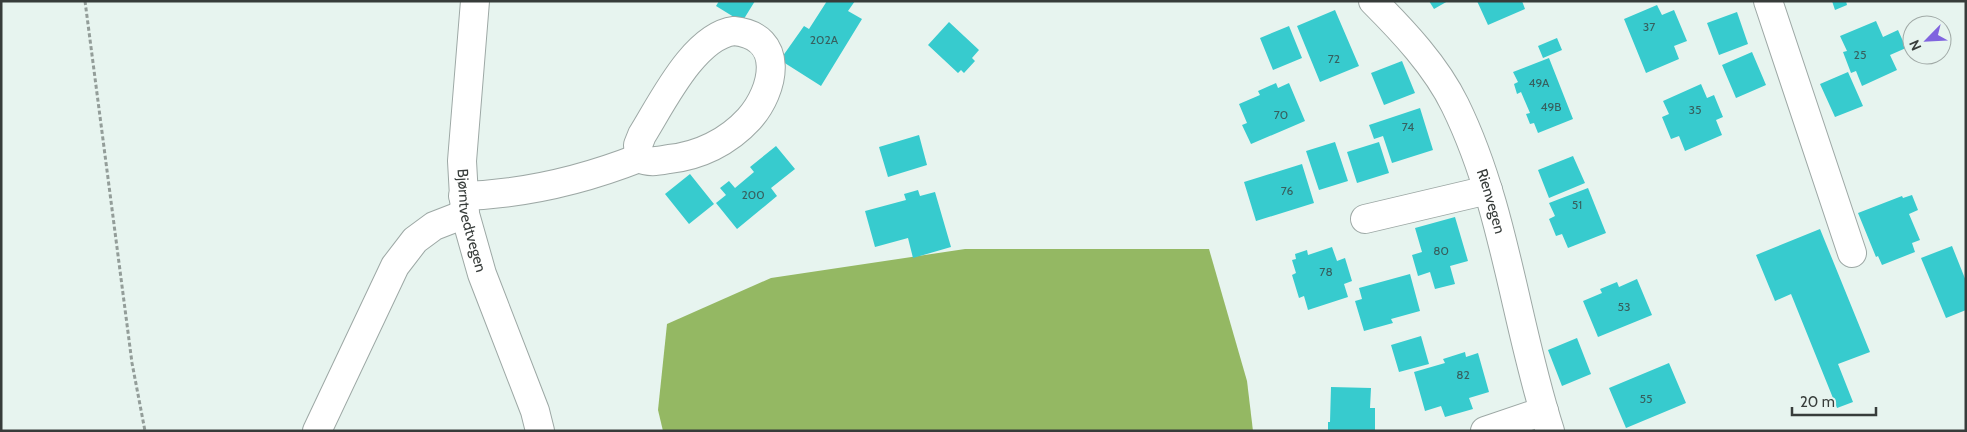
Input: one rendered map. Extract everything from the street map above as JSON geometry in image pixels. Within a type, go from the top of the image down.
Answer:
[{"type":"street","name":"Bjørntvedtvegen","points":[[476,1],[462,162],[464,205],[482,274],[536,411],[540,431]]},
{"type":"street","name":"Rienvegen","points":[[1373,1],[1416,48],[1454,104],[1488,190],[1519,321],[1547,421]]},
{"type":"street","points":[[1768,1],[1852,253]]},
{"type":"street","points":[[317,431],[395,266],[415,240],[464,205],[493,195],[572,181],[640,158],[647,162],[688,157],[708,149],[730,136],[749,119],[761,103],[771,81],[772,70],[768,52],[758,40],[744,32],[734,31],[725,32],[710,40],[688,64],[642,135],[638,145],[640,158]]},
{"type":"street","points":[[1365,220],[1488,190]]},
{"type":"street","points":[[1485,431],[1547,421]]},
{"type":"path","points":[[85,1],[132,363],[145,431]]},
{"type":"green space","points":[[965,249],[1209,249],[1247,381],[1253,431],[663,431],[658,410],[667,324],[771,278]]},
{"type":"building","points":[[719,1],[755,1],[742,22],[716,6]]},
{"type":"building","points":[[827,1],[855,1],[848,11],[862,19],[821,86],[780,60],[804,26],[809,29]]},
{"type":"building","points":[[1429,1],[1448,1],[1434,9]]},
{"type":"building","points":[[1477,1],[1522,1],[1525,9],[1488,25]]},
{"type":"building","points":[[1832,1],[1846,1],[1847,5],[1835,10]]},
{"type":"building","points":[[1657,5],[1662,15],[1674,10],[1687,41],[1674,46],[1679,59],[1646,73],[1624,19]]},
{"type":"building","points":[[1335,10],[1359,66],[1320,82],[1297,26]]},
{"type":"building","points":[[1737,12],[1748,44],[1719,55],[1707,23]]},
{"type":"building","points":[[1876,21],[1883,37],[1898,30],[1902,39],[1902,50],[1890,55],[1897,70],[1862,86],[1856,71],[1851,73],[1843,52],[1847,51],[1840,36]]},
{"type":"building","points":[[949,22],[979,50],[972,58],[975,61],[964,73],[961,70],[958,73],[928,45]]},
{"type":"building","points":[[1289,26],[1302,58],[1273,70],[1260,38]]},
{"type":"building","points":[[1557,38],[1562,50],[1543,58],[1538,46]]},
{"type":"building","points":[[1752,52],[1766,85],[1736,98],[1722,65]]},
{"type":"building","points":[[1549,58],[1573,119],[1538,133],[1534,123],[1530,124],[1526,114],[1530,113],[1521,92],[1517,94],[1514,84],[1518,82],[1513,72]]},
{"type":"building","points":[[1402,61],[1415,93],[1384,105],[1371,73]]},
{"type":"building","points":[[1848,72],[1863,106],[1835,117],[1820,84]]},
{"type":"building","points":[[1276,83],[1278,88],[1289,83],[1305,121],[1251,144],[1242,125],[1247,123],[1239,104],[1260,95],[1258,91]]},
{"type":"building","points":[[1701,84],[1707,98],[1714,95],[1723,117],[1716,120],[1722,135],[1685,151],[1679,136],[1671,139],[1662,117],[1669,114],[1663,101]]},
{"type":"building","points":[[1420,108],[1433,150],[1392,163],[1383,136],[1374,139],[1369,125]]},
{"type":"building","points":[[919,135],[927,165],[888,177],[879,147]]},
{"type":"building","points":[[1335,142],[1348,181],[1319,190],[1306,151]]},
{"type":"building","points":[[1379,142],[1389,173],[1357,183],[1347,152]]},
{"type":"building","points":[[776,146],[795,169],[771,188],[777,196],[737,229],[716,203],[726,195],[720,188],[729,181],[735,188],[754,172],[750,167]]},
{"type":"building","points":[[1573,156],[1585,183],[1549,198],[1538,170]]},
{"type":"building","points":[[1302,164],[1314,203],[1256,221],[1244,182]]},
{"type":"building","points":[[690,174],[714,204],[689,224],[665,194]]},
{"type":"building","points":[[1588,188],[1606,233],[1568,248],[1562,234],[1556,236],[1549,219],[1555,216],[1549,203]]},
{"type":"building","points":[[918,190],[920,196],[935,192],[951,247],[913,258],[908,238],[875,247],[865,211],[906,200],[904,194]]},
{"type":"building","points":[[1912,195],[1918,210],[1909,214],[1920,240],[1912,243],[1915,252],[1882,265],[1878,256],[1876,257],[1858,213],[1902,196],[1903,198]]},
{"type":"building","points":[[1455,217],[1468,261],[1450,266],[1455,284],[1435,289],[1430,272],[1418,276],[1412,255],[1422,252],[1415,228]]},
{"type":"building","points":[[1820,229],[1870,352],[1838,364],[1853,402],[1837,408],[1791,294],[1775,301],[1756,255]]},
{"type":"building","points":[[1952,246],[1966,281],[1966,310],[1946,318],[1921,258]]},
{"type":"building","points":[[1332,247],[1337,261],[1345,258],[1352,281],[1344,284],[1348,297],[1308,310],[1304,296],[1299,298],[1292,275],[1296,273],[1292,260],[1296,259],[1295,254],[1307,250],[1308,255]]},
{"type":"building","points":[[1410,274],[1420,311],[1391,319],[1393,323],[1364,331],[1355,301],[1362,299],[1359,288]]},
{"type":"building","points":[[1637,279],[1652,315],[1598,337],[1583,301],[1602,293],[1600,289],[1617,282],[1619,287]]},
{"type":"building","points":[[1421,336],[1429,364],[1399,372],[1391,345]]},
{"type":"building","points":[[1577,338],[1591,374],[1562,386],[1548,350]]},
{"type":"building","points":[[1465,352],[1466,357],[1478,353],[1489,392],[1469,398],[1473,409],[1445,417],[1441,406],[1425,411],[1414,372],[1445,363],[1443,359]]},
{"type":"building","points":[[1669,363],[1686,403],[1626,428],[1609,388]]},
{"type":"building","points":[[1331,387],[1371,388],[1370,408],[1375,408],[1375,431],[1328,431]]}]
